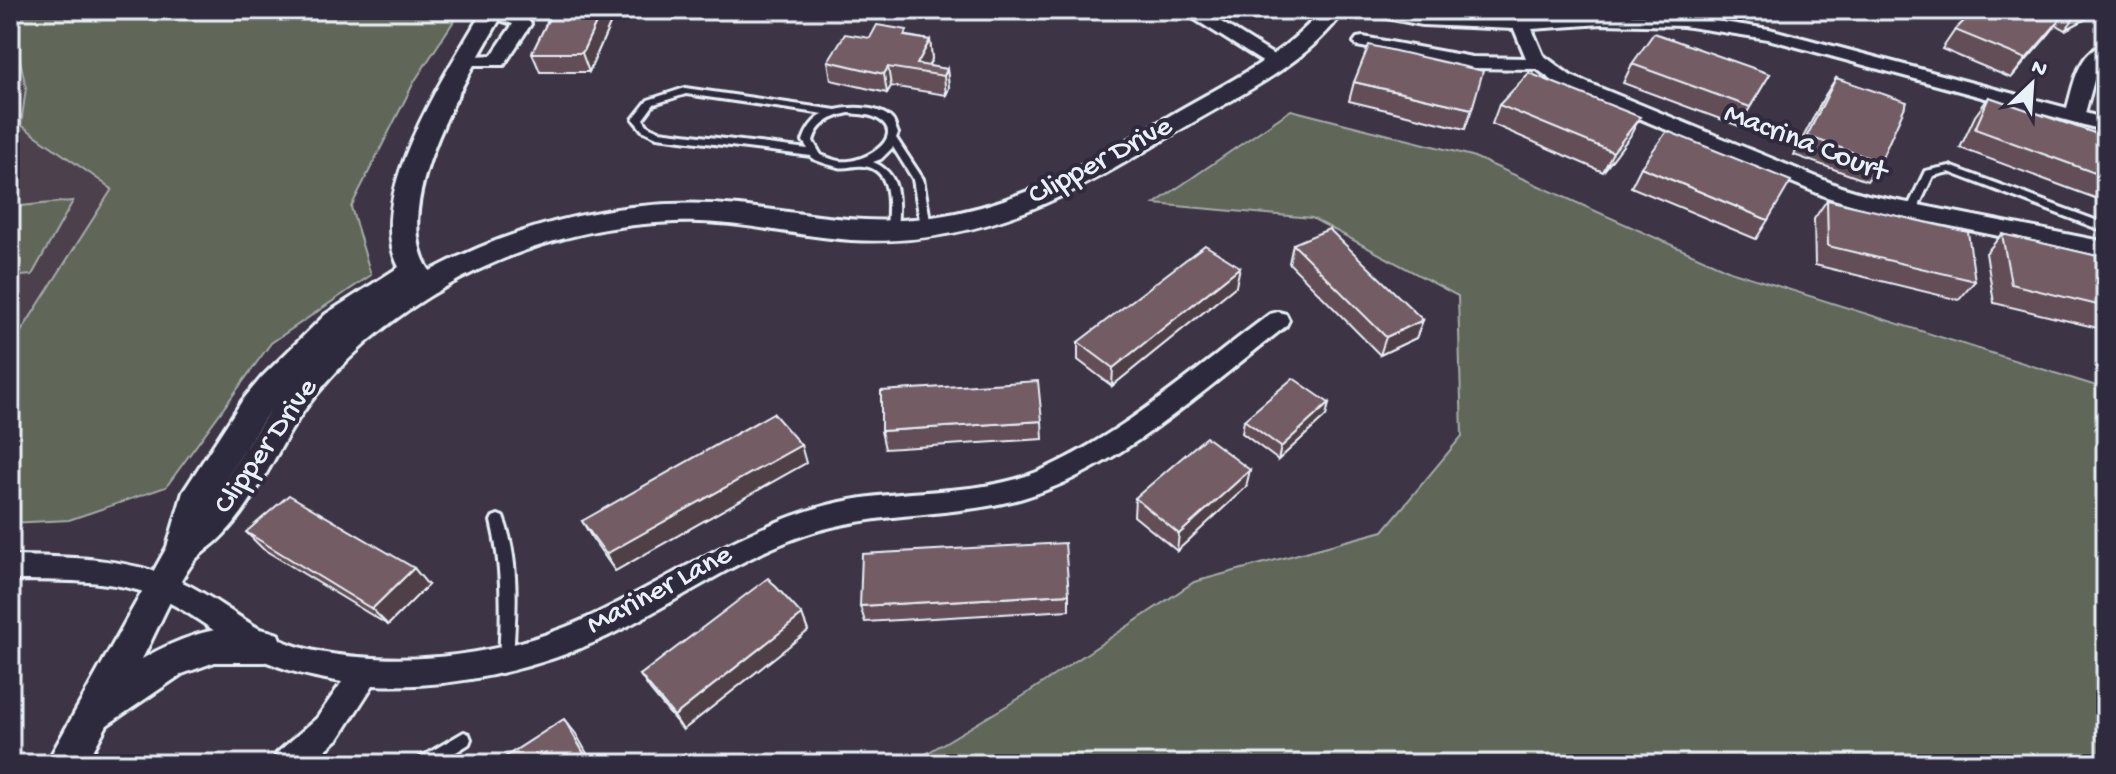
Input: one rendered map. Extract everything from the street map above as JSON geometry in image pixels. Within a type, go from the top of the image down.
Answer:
[{"type":"street","points":[[1189,10],[1276,62]]},
{"type":"street","name":"Clipper Drive","points":[[65,764],[183,550],[194,502],[273,385],[317,339],[358,306],[420,278],[507,247],[590,225],[659,215],[740,215],[824,230],[892,229],[926,226],[1033,202],[1065,187],[1276,62],[1311,37],[1334,10]]},
{"type":"street","points":[[1373,10],[1422,20],[1521,24],[1682,16],[1769,34],[2106,125]]},
{"type":"street","points":[[420,278],[406,255],[402,236],[402,211],[407,186],[465,61],[493,11]]},
{"type":"street","points":[[1363,42],[1462,63],[1501,66],[1538,63],[1521,24]]},
{"type":"street","points":[[2074,116],[2089,64],[2106,49]]},
{"type":"street","name":"Macrina Court","points":[[1538,63],[1564,80],[1834,192],[1911,211],[2106,250]]},
{"type":"street","name":"Clipper Drive","points":[[183,550],[227,507],[276,426],[310,381],[420,278]]},
{"type":"street","name":"Mariner Lane","points":[[10,568],[91,571],[164,587],[203,606],[265,646],[291,657],[365,672],[423,672],[506,657],[593,629],[756,541],[793,526],[832,514],[886,505],[945,501],[1006,491],[1046,479],[1114,440],[1278,320]]},
{"type":"street","points":[[94,715],[147,676],[185,655],[215,646],[265,646]]},
{"type":"street","points":[[288,764],[328,728],[365,672]]},
{"type":"lane","points":[[893,140],[882,154],[862,162],[840,165],[827,162],[813,153],[657,134],[645,128],[638,119],[651,102],[685,91],[836,113],[862,110],[875,113],[892,127],[893,140],[918,179],[926,226]]},
{"type":"lane","points":[[813,153],[808,141],[809,133],[824,118],[836,113]]},
{"type":"lane","points":[[862,162],[880,168],[890,180],[894,197],[892,229]]},
{"type":"lane","points":[[1911,211],[1929,173],[1950,169],[2106,228]]},
{"type":"lane","points":[[244,424],[276,426]]},
{"type":"lane","points":[[498,521],[507,554],[510,600],[506,657]]},
{"type":"lane","points":[[423,764],[464,739]]},
{"type":"shaded area","points":[[10,44],[17,46],[26,88],[21,125],[113,189],[10,349]]},
{"type":"green space","points":[[10,10],[461,10],[414,82],[351,207],[371,275],[271,343],[166,487],[69,520],[10,523],[10,349],[112,189],[21,125],[26,88],[17,46],[10,44]]},
{"type":"green space","points":[[1291,110],[1472,156],[1730,271],[2106,389],[2106,764],[909,764],[1023,696],[1194,582],[1383,531],[1462,436],[1458,296],[1312,218],[1154,204]]},
{"type":"green space","points":[[73,201],[32,275],[10,277],[10,225],[21,206]]},
{"type":"building","points":[[553,10],[602,10],[582,53],[532,53]]},
{"type":"building","points":[[1975,10],[2050,10],[2064,15],[2026,59],[1955,30]]},
{"type":"building","points":[[877,25],[907,30],[904,36],[930,40],[917,64],[947,69],[944,76],[888,67],[884,74],[828,61],[845,34],[870,38]]},
{"type":"building","points":[[1654,33],[1770,74],[1750,107],[1632,64]]},
{"type":"building","points":[[1369,45],[1483,71],[1472,109],[1354,82]]},
{"type":"building","points":[[1529,73],[1640,117],[1613,152],[1499,105]]},
{"type":"building","points":[[1836,78],[1907,102],[1880,162],[1807,136]]},
{"type":"building","points":[[1989,97],[2106,137],[2106,177],[1975,129]]},
{"type":"building","points":[[1667,131],[1791,181],[1768,220],[1641,167]]},
{"type":"building","points":[[1827,200],[1968,232],[1975,281],[1828,246]]},
{"type":"building","points":[[1329,229],[1423,320],[1386,337],[1293,244]]},
{"type":"building","points":[[2002,234],[2106,258],[2106,307],[2011,284]]},
{"type":"building","points":[[1205,245],[1240,267],[1113,368],[1078,342]]},
{"type":"building","points":[[1293,378],[1329,403],[1281,447],[1244,420]]},
{"type":"building","points":[[1038,381],[1042,421],[881,431],[881,391]]},
{"type":"building","points":[[773,413],[801,445],[606,554],[582,521]]},
{"type":"building","points":[[1206,437],[1250,470],[1179,534],[1135,498]]},
{"type":"building","points":[[289,495],[414,568],[372,609],[246,532]]},
{"type":"building","points":[[1065,543],[1069,594],[860,606],[862,554]]},
{"type":"building","points":[[768,578],[802,615],[674,716],[640,675]]},
{"type":"building","points":[[564,719],[590,764],[494,764]]}]
